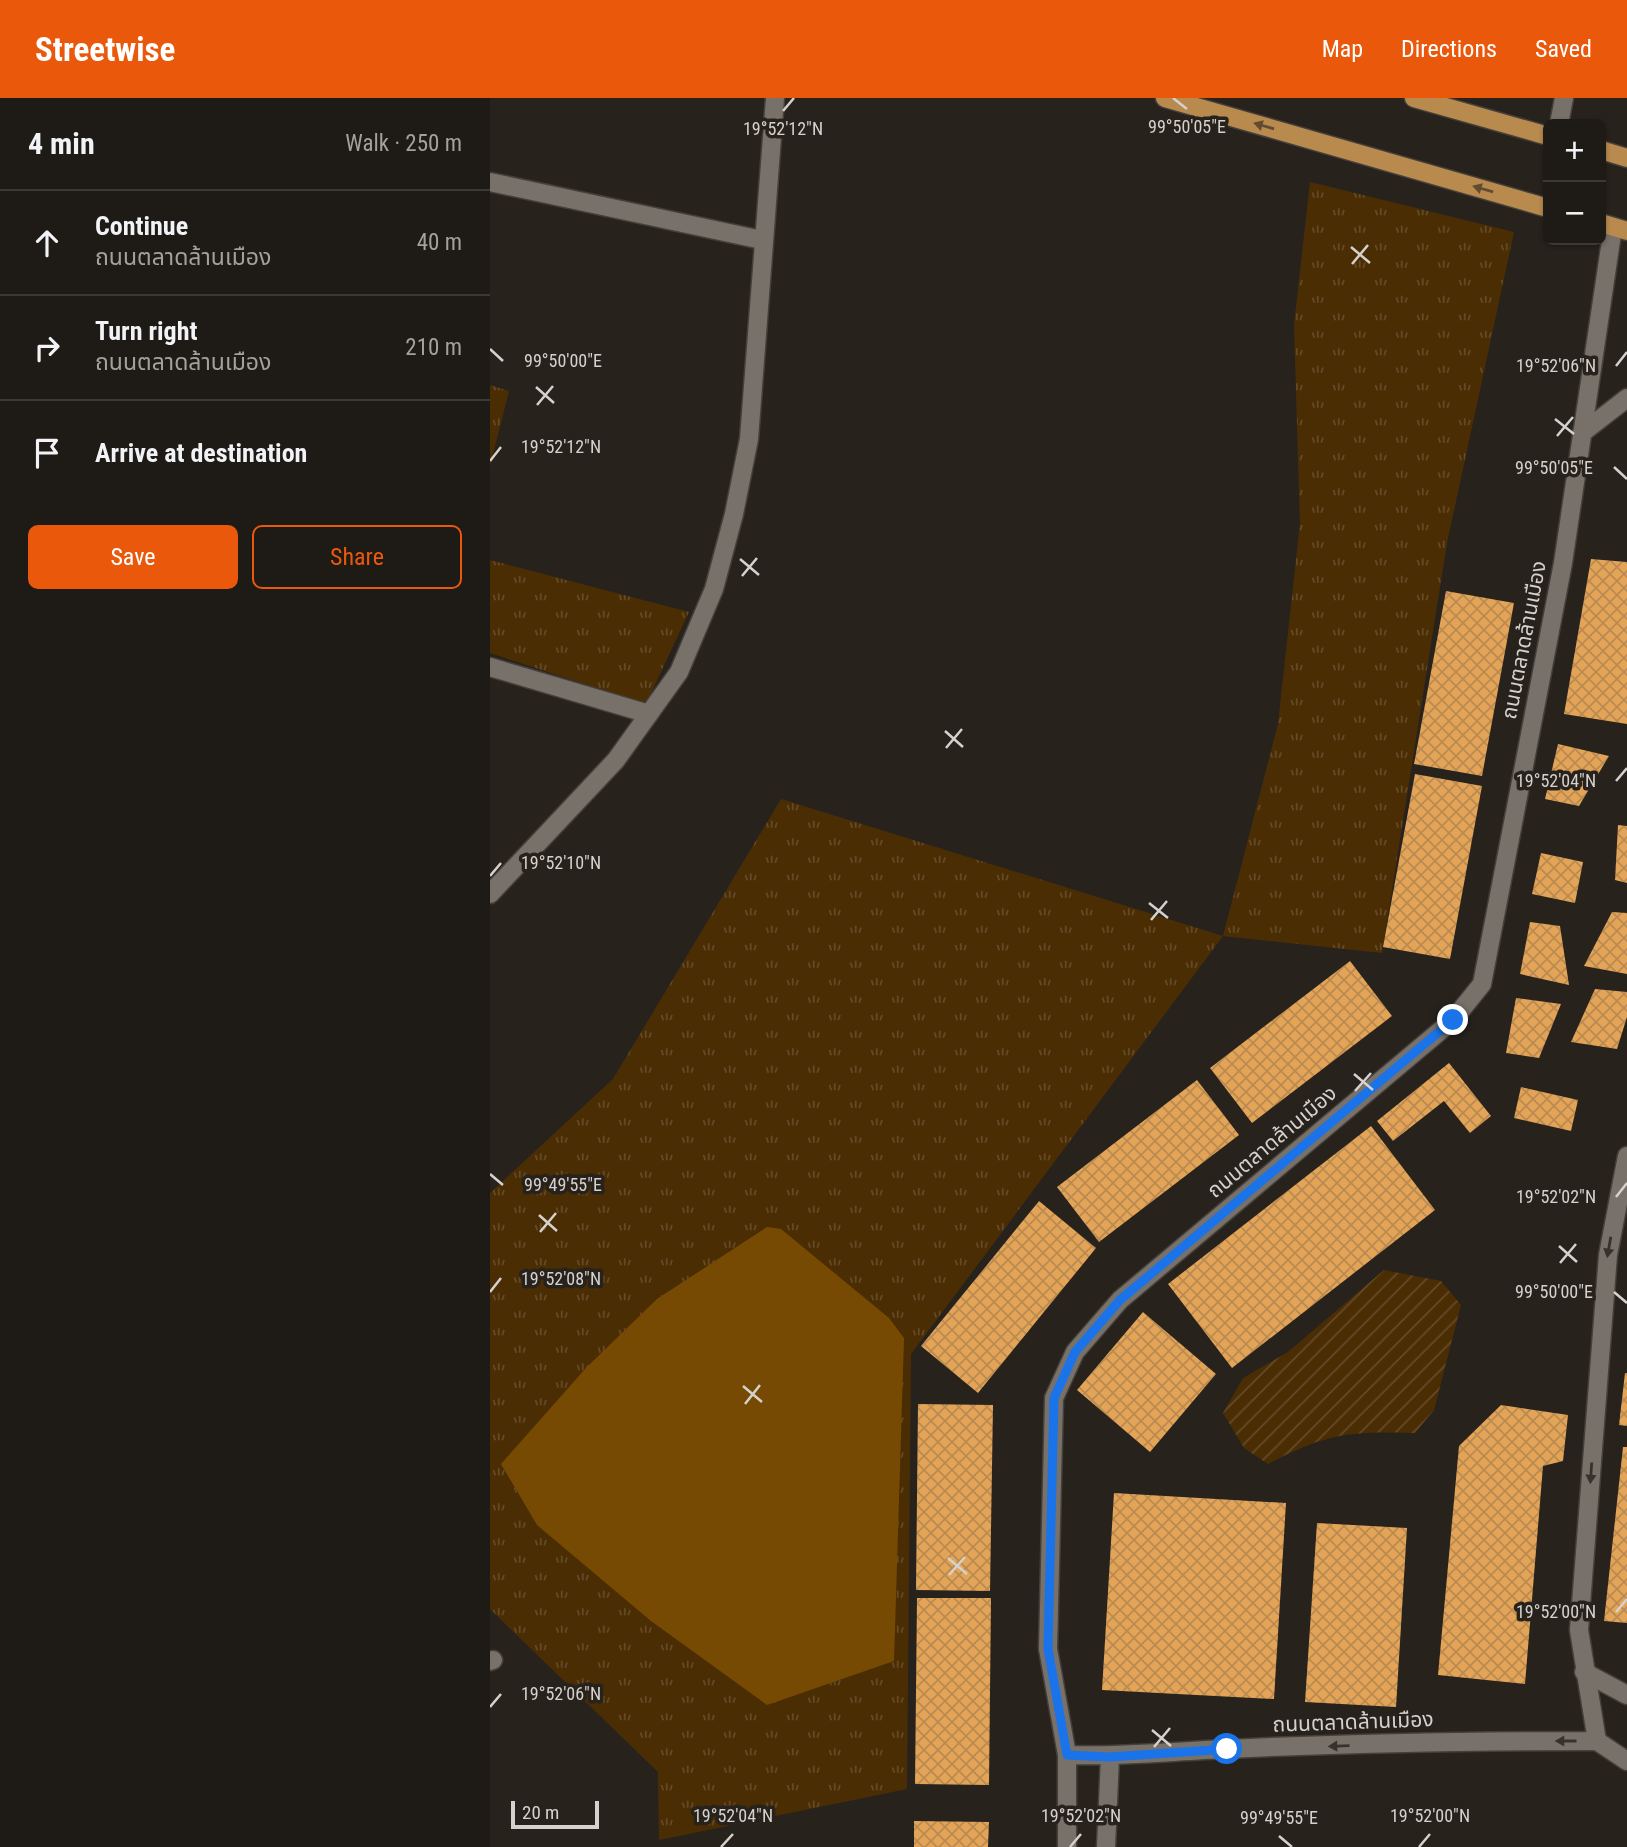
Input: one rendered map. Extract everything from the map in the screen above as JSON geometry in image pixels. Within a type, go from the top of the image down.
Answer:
[{"type":"main road","points":[[1165,98],[1543,207]]},
{"type":"main road","points":[[1414,98],[1543,135]]},
{"type":"main road","points":[[1606,152],[1627,158]]},
{"type":"street","points":[[490,894],[616,760],[679,673],[714,589],[734,514],[749,439],[762,240],[775,98]]},
{"type":"street","points":[[1560,119],[1564,98]]},
{"type":"street","points":[[490,182],[762,240]]},
{"type":"street","name":"ถนนตลาดล้านเมือง","points":[[1067,1847],[1067,1755],[1048,1649],[1054,1398],[1075,1352],[1120,1300],[1453,1020],[1482,984],[1563,562],[1614,227]]},
{"type":"street","points":[[1582,433],[1627,398]]},
{"type":"street","points":[[490,667],[649,714]]},
{"type":"street","points":[[1627,1156],[1608,1255],[1579,1630],[1597,1741],[1627,1761]]},
{"type":"street","points":[[1584,1672],[1627,1695]]},
{"type":"street","name":"ถนนตลาดล้านเมือง","points":[[1067,1755],[1110,1757],[1241,1748],[1597,1741]]},
{"type":"street","points":[[1106,1847],[1110,1757]]},
{"type":"green space","points":[[1310,182],[1514,232],[1447,543],[1382,953],[1223,936],[1278,724],[1300,523],[1294,325]]},
{"type":"green space","points":[[490,385],[509,391],[490,466]]},
{"type":"green space","points":[[490,560],[689,612],[646,704],[490,653]]},
{"type":"green space","points":[[781,799],[1223,936],[911,1354],[907,1789],[659,1840],[658,1772],[490,1609],[490,1193],[613,1079]]},
{"type":"green space","points":[[1384,1270],[1441,1281],[1461,1305],[1434,1410],[1415,1433],[1339,1436],[1307,1446],[1268,1464],[1244,1448],[1223,1413],[1243,1378],[1288,1352]]},
{"type":"shaded area","points":[[767,1227],[781,1229],[889,1318],[904,1338],[894,1661],[767,1705],[651,1621],[537,1525],[501,1464],[586,1368],[657,1299]]},
{"type":"building","points":[[1591,559],[1627,562],[1627,724],[1564,714]]},
{"type":"building","points":[[1446,591],[1514,603],[1482,776],[1414,764]]},
{"type":"building","points":[[1558,744],[1609,756],[1579,806],[1545,799]]},
{"type":"building","points":[[1415,774],[1482,786],[1450,959],[1383,947]]},
{"type":"building","points":[[1618,825],[1627,826],[1627,883],[1615,880]]},
{"type":"building","points":[[1541,853],[1583,862],[1575,903],[1532,894]]},
{"type":"building","points":[[1612,912],[1627,913],[1627,974],[1584,966]]},
{"type":"building","points":[[1530,922],[1560,926],[1569,985],[1520,974]]},
{"type":"building","points":[[1350,961],[1392,1016],[1252,1123],[1210,1068]]},
{"type":"building","points":[[1595,989],[1627,992],[1627,1017],[1617,1049],[1571,1042]]},
{"type":"building","points":[[1516,998],[1561,1004],[1539,1058],[1506,1053]]},
{"type":"building","points":[[1449,1063],[1491,1116],[1470,1133],[1444,1101],[1393,1141],[1377,1121]]},
{"type":"building","points":[[1197,1080],[1239,1135],[1099,1242],[1057,1187]]},
{"type":"building","points":[[1521,1087],[1578,1100],[1571,1131],[1514,1118]]},
{"type":"building","points":[[1371,1126],[1435,1210],[1232,1368],[1168,1284]]},
{"type":"building","points":[[1039,1201],[1096,1248],[978,1393],[921,1346]]},
{"type":"building","points":[[1143,1312],[1216,1374],[1150,1452],[1077,1390]]},
{"type":"building","points":[[1627,1373],[1627,1426],[1619,1425]]},
{"type":"building","points":[[918,1404],[993,1405],[990,1591],[916,1590]]},
{"type":"building","points":[[1501,1405],[1568,1415],[1563,1461],[1543,1466],[1525,1684],[1438,1675],[1459,1446]]},
{"type":"building","points":[[1623,1447],[1627,1447],[1627,1623],[1604,1621]]},
{"type":"building","points":[[1114,1493],[1286,1503],[1274,1699],[1102,1690]]},
{"type":"building","points":[[1317,1523],[1407,1528],[1396,1707],[1305,1702]]},
{"type":"building","points":[[917,1598],[991,1598],[989,1785],[915,1784]]},
{"type":"building","points":[[914,1821],[989,1822],[988,1847],[914,1847]]},
{"type":"route","points":[[1227,1749],[1110,1757],[1067,1755],[1048,1649],[1054,1398],[1075,1352],[1120,1300],[1453,1020]]}]
